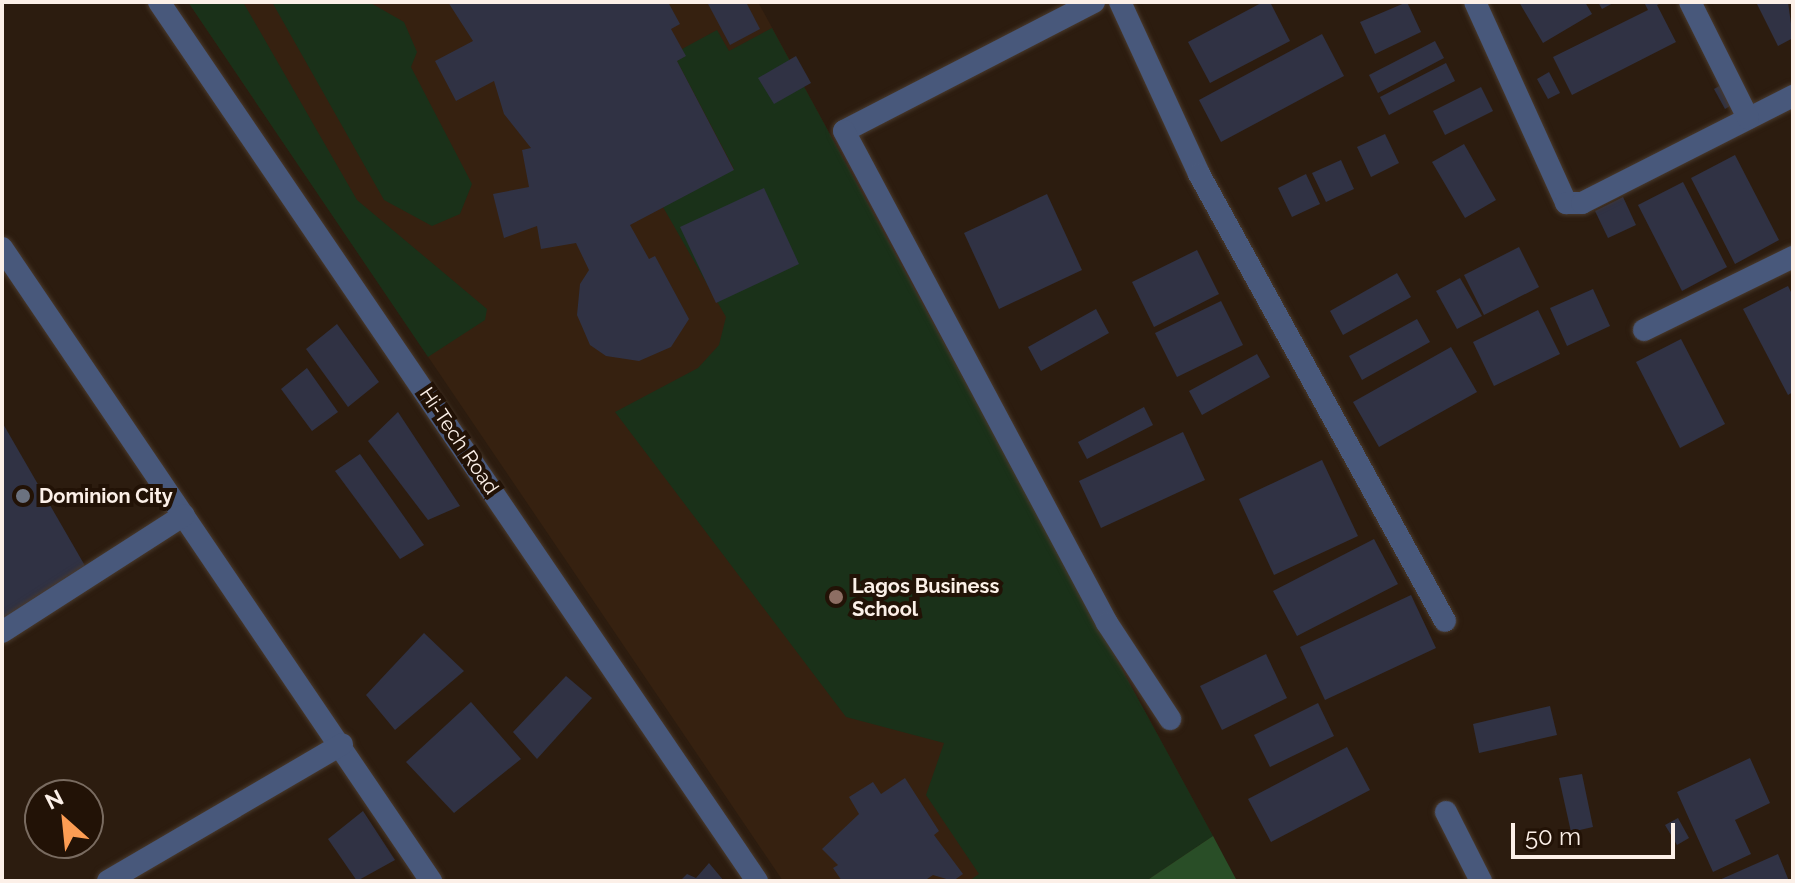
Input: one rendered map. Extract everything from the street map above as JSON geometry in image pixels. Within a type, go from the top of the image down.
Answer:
[{"type":"street","name":"Hi-Tech Road","points":[[159,2],[757,881]]},
{"type":"street","points":[[1094,2],[844,131],[1107,623],[1170,719]]},
{"type":"street","points":[[1120,2],[1199,174],[1445,621]]},
{"type":"street","points":[[1475,2],[1566,203],[1582,203],[1793,96]]},
{"type":"street","points":[[1690,2],[1748,118]]},
{"type":"street","points":[[2,248],[342,744],[431,881]]},
{"type":"street","points":[[1644,330],[1793,257]]},
{"type":"street","points":[[2,632],[184,515]]},
{"type":"street","points":[[108,881],[342,744]]},
{"type":"street","points":[[1446,812],[1481,881]]},
{"type":"shaded area","name":"Lagos Business School","points":[[188,2],[758,2],[1213,836],[1146,881],[783,881]]},
{"type":"green space","points":[[188,2],[243,2],[357,200],[487,309],[485,320],[428,357]]},
{"type":"green space","points":[[272,2],[369,2],[404,22],[417,52],[411,67],[472,184],[460,214],[432,226],[384,200]]},
{"type":"green space","points":[[772,28],[1213,836],[1146,881],[969,881],[979,874],[926,795],[944,743],[846,717],[615,412],[698,368],[719,345],[726,317],[663,207],[734,169],[677,61],[685,56],[682,49],[717,30],[729,51]]},
{"type":"green space","points":[[1213,836],[1237,881],[1146,881]]},
{"type":"building","points":[[448,2],[668,2],[680,24],[671,29],[686,56],[677,61],[734,170],[630,225],[649,259],[655,256],[689,319],[671,347],[639,361],[606,356],[590,345],[577,315],[580,284],[589,270],[576,243],[541,249],[537,226],[504,238],[493,194],[529,187],[522,150],[531,148],[504,114],[494,81],[456,101],[435,61],[473,41]]},
{"type":"building","points":[[707,2],[746,2],[760,29],[730,45]]},
{"type":"building","points":[[1263,2],[1270,2],[1290,41],[1210,83],[1188,42]]},
{"type":"building","points":[[1407,2],[1421,32],[1375,54],[1360,22]]},
{"type":"building","points":[[1519,2],[1585,2],[1592,14],[1543,43]]},
{"type":"building","points":[[1598,2],[1615,2],[1602,9]]},
{"type":"building","points":[[1644,2],[1663,2],[1657,5],[1676,42],[1572,95],[1553,57],[1648,10]]},
{"type":"building","points":[[1756,2],[1788,2],[1793,38],[1778,46]]},
{"type":"building","points":[[1322,34],[1344,76],[1221,142],[1199,100]]},
{"type":"building","points":[[1435,41],[1444,58],[1378,93],[1369,75]]},
{"type":"building","points":[[796,56],[811,83],[774,104],[758,78]]},
{"type":"building","points":[[1446,63],[1455,81],[1389,115],[1380,97]]},
{"type":"building","points":[[1549,72],[1560,93],[1548,99],[1537,79]]},
{"type":"building","points":[[1726,82],[1737,102],[1725,109],[1714,89]]},
{"type":"building","points":[[1481,87],[1493,111],[1445,135],[1433,111]]},
{"type":"building","points":[[1385,134],[1399,163],[1371,177],[1357,147]]},
{"type":"building","points":[[1464,144],[1496,200],[1465,218],[1432,162]]},
{"type":"building","points":[[1735,155],[1779,240],[1735,264],[1691,178]]},
{"type":"building","points":[[1341,160],[1354,189],[1326,202],[1312,173]]},
{"type":"building","points":[[1306,174],[1320,204],[1292,217],[1278,188]]},
{"type":"building","points":[[1683,182],[1727,267],[1682,291],[1638,205]]},
{"type":"building","points":[[764,188],[799,264],[716,303],[680,227]]},
{"type":"building","points":[[1047,194],[1082,270],[999,309],[964,233]]},
{"type":"building","points":[[1623,197],[1636,225],[1608,238],[1595,211]]},
{"type":"building","points":[[1519,247],[1539,287],[1484,315],[1464,275]]},
{"type":"building","points":[[1197,250],[1219,294],[1154,327],[1132,282]]},
{"type":"building","points":[[1397,273],[1411,297],[1343,335],[1330,311]]},
{"type":"building","points":[[1460,278],[1482,316],[1457,329],[1436,291]]},
{"type":"building","points":[[1788,286],[1793,296],[1793,392],[1788,395],[1743,309]]},
{"type":"building","points":[[1593,289],[1610,326],[1567,346],[1550,308]]},
{"type":"building","points":[[1221,301],[1243,345],[1177,377],[1155,333]]},
{"type":"building","points":[[1096,309],[1109,333],[1041,371],[1028,347]]},
{"type":"building","points":[[1538,310],[1560,354],[1494,386],[1473,342]]},
{"type":"building","points":[[1417,319],[1430,342],[1362,380],[1349,356]]},
{"type":"building","points":[[337,324],[379,382],[348,407],[306,349]]},
{"type":"building","points":[[1681,339],[1725,424],[1680,448],[1636,362]]},
{"type":"building","points":[[1451,347],[1477,392],[1379,447],[1353,402]]},
{"type":"building","points":[[1257,354],[1270,377],[1202,415],[1189,391]]},
{"type":"building","points":[[307,368],[338,412],[312,431],[281,389]]},
{"type":"building","points":[[1144,407],[1153,425],[1087,459],[1078,442]]},
{"type":"building","points":[[398,412],[460,506],[428,520],[368,441]]},
{"type":"building","name":"Dominion City","points":[[2,422],[88,571],[2,620]]},
{"type":"building","points":[[1183,432],[1205,480],[1101,528],[1079,481]]},
{"type":"building","points":[[360,454],[424,545],[400,559],[335,471]]},
{"type":"building","points":[[1322,460],[1358,536],[1274,575],[1239,499]]},
{"type":"building","points":[[1374,539],[1398,584],[1297,636],[1273,591]]},
{"type":"building","points":[[1411,595],[1436,648],[1325,700],[1300,647]]},
{"type":"building","points":[[424,633],[464,671],[395,730],[366,695]]},
{"type":"building","points":[[1266,654],[1287,698],[1222,730],[1200,686]]},
{"type":"building","points":[[566,676],[592,698],[537,759],[513,732]]},
{"type":"building","points":[[471,702],[521,759],[454,813],[406,762]]},
{"type":"building","points":[[1318,703],[1334,736],[1270,767],[1254,735]]},
{"type":"building","points":[[1550,706],[1557,735],[1479,753],[1473,724]]},
{"type":"building","points":[[1347,747],[1370,790],[1271,842],[1248,799]]},
{"type":"building","points":[[1750,758],[1770,803],[1735,820],[1751,854],[1713,872],[1677,792]]},
{"type":"building","points":[[1582,774],[1593,827],[1571,832],[1559,778]]},
{"type":"building","points":[[905,778],[939,831],[934,835],[963,874],[953,881],[933,875],[924,881],[842,881],[833,868],[838,865],[822,849],[859,814],[849,797],[873,782],[881,794]]},
{"type":"building","points":[[363,811],[395,860],[357,881],[328,839]]},
{"type":"building","points":[[1678,818],[1689,838],[1677,845],[1665,825]]},
{"type":"building","points":[[1778,854],[1789,881],[1717,881]]},
{"type":"building","points":[[709,863],[724,881],[680,881],[687,874],[696,878]]},
{"type":"place","name":"Dominion City","points":[[23,496]]},
{"type":"place","name":"Lagos Business School","points":[[836,597]]}]
